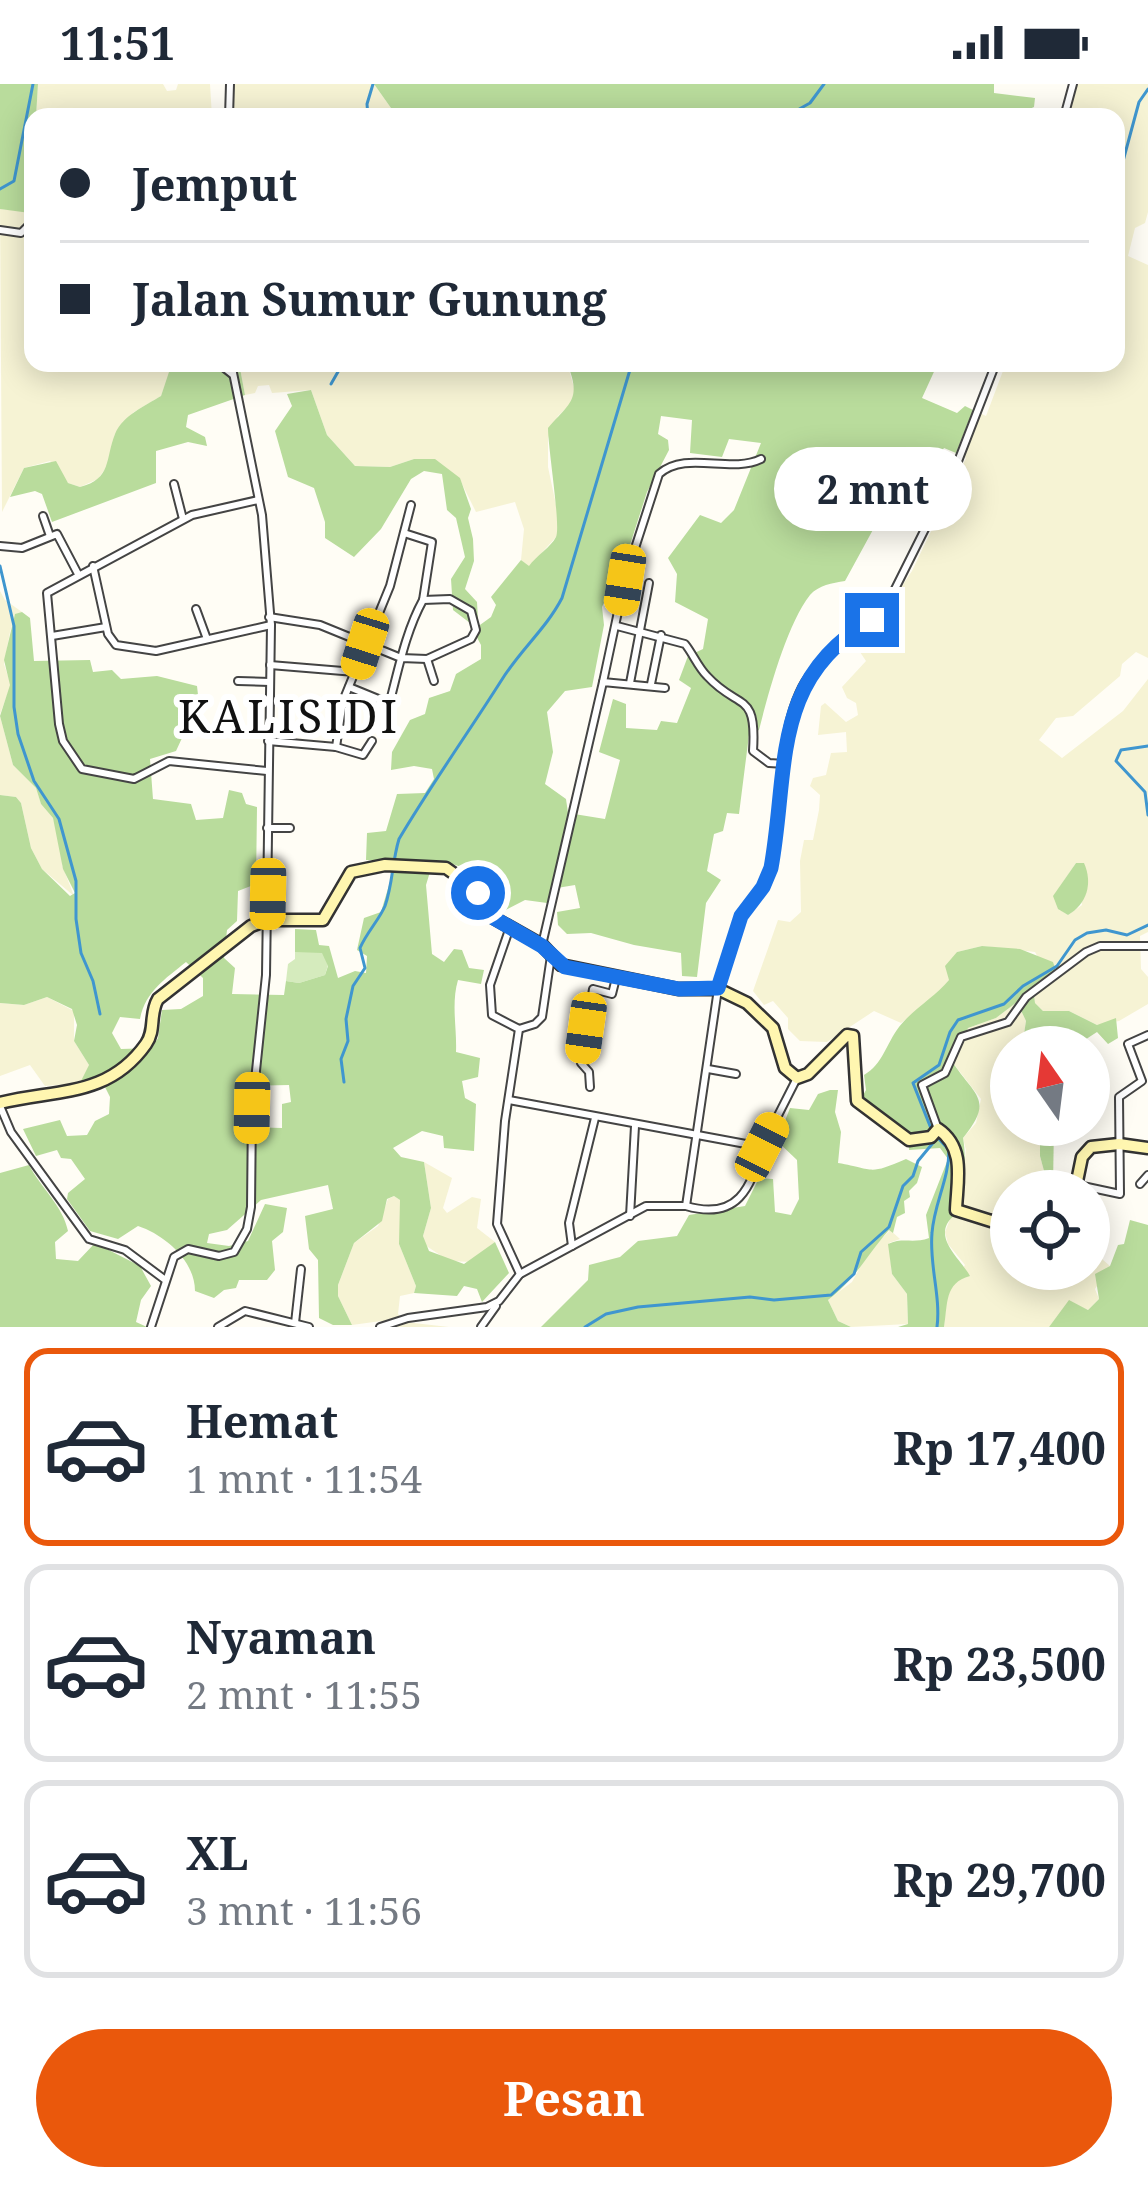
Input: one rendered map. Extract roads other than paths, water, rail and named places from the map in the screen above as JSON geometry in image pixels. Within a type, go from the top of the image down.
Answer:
[{"type":"street","points":[[152,1327],[164,1279],[178,1252],[229,1255],[247,1229],[268,920],[270,621],[258,500],[229,372]]},
{"type":"street","points":[[686,1206],[718,988],[741,916],[771,868],[801,689],[844,640],[881,613],[890,599],[956,469],[993,372]]},
{"type":"street","points":[[511,925],[490,985],[489,1007],[500,1022],[519,1029],[542,1017],[546,951],[625,580],[663,469],[684,463],[743,465],[761,459]]},
{"type":"street","points":[[174,484],[183,519]]},
{"type":"street","points":[[258,500],[183,519],[47,593],[63,741],[82,769],[134,779],[169,761],[267,771]]},
{"type":"street","points":[[336,747],[349,687],[390,586],[411,505]]},
{"type":"street","points":[[43,516],[50,536]]},
{"type":"street","points":[[349,687],[388,703],[411,624],[423,601],[432,542],[404,533]]},
{"type":"street","points":[[2,546],[22,548],[59,536],[78,574]]},
{"type":"street","points":[[93,566],[113,644],[153,651],[270,621],[320,626],[401,658],[427,659],[472,639],[476,624],[471,610],[458,601],[423,601]]},
{"type":"street","points":[[630,683],[649,583]]},
{"type":"street","points":[[196,609],[207,639]]},
{"type":"street","points":[[616,626],[661,634],[685,644],[704,673],[728,694],[743,700],[754,720],[753,751],[769,763],[785,764]]},
{"type":"street","points":[[52,636],[106,627]]},
{"type":"street","points":[[651,685],[661,634]]},
{"type":"street","points":[[427,659],[434,681]]},
{"type":"street","points":[[270,665],[356,672]]},
{"type":"street","points":[[238,681],[270,682]]},
{"type":"street","points":[[603,682],[665,688]]},
{"type":"street","points":[[268,741],[336,747],[363,755],[372,741]]},
{"type":"street","points":[[267,828],[290,828]]},
{"type":"street","points":[[164,1279],[125,1250],[89,1239],[11,1132],[0,1104],[34,1095],[74,1093],[120,1069],[148,1042],[158,999],[234,936],[268,920],[323,920],[348,874],[385,865],[430,865],[454,871],[478,893],[492,917],[511,925],[565,967],[679,989],[718,988],[747,1003],[773,1028],[785,1068],[797,1078]]},
{"type":"street","points":[[935,1133],[922,1085],[945,1073],[962,1037],[1008,1022],[1026,998],[1086,952],[1100,946],[1148,946]]},
{"type":"street","points":[[590,1087],[589,1072],[581,1063],[592,989],[611,994],[616,975]]},
{"type":"street","points":[[519,1029],[497,1224],[520,1274]]},
{"type":"street","points":[[484,1323],[520,1274],[630,1216],[657,1203],[718,1207],[742,1198],[797,1078],[808,1074],[847,1035],[853,1036],[857,1101],[904,1138],[946,1133],[958,1158],[956,1210],[990,1220]]},
{"type":"street","points":[[1110,1193],[1120,1194],[1120,1094],[1145,1081],[1128,1044],[1148,1035]]},
{"type":"street","points":[[708,1070],[736,1074]]},
{"type":"street","points":[[509,1100],[762,1147]]},
{"type":"street","points":[[572,1246],[568,1223],[595,1118]]},
{"type":"street","points":[[630,1216],[635,1126]]},
{"type":"street","points":[[1080,1170],[1084,1153],[1095,1145],[1148,1148]]},
{"type":"street","points":[[1140,1184],[1148,1175]]},
{"type":"street","points":[[295,1323],[301,1269]]},
{"type":"street","points":[[380,1327],[408,1318],[479,1310],[499,1301]]},
{"type":"street","points":[[479,1310],[484,1323]]},
{"type":"street","points":[[218,1327],[245,1311],[309,1327]]},
{"type":"waterway","points":[[28,108],[33,84]]},
{"type":"waterway","points":[[367,108],[373,84]]},
{"type":"waterway","points":[[801,108],[824,84]]},
{"type":"waterway","points":[[1125,154],[1139,102],[1148,89]]},
{"type":"waterway","points":[[0,189],[14,181],[24,130]]},
{"type":"waterway","points":[[331,384],[338,372]]},
{"type":"waterway","points":[[344,1082],[341,1059],[348,1041],[346,1019],[353,986],[365,968],[360,948],[385,906],[399,839],[508,670],[562,598],[629,372]]},
{"type":"waterway","points":[[0,566],[14,626],[18,734],[34,781],[59,819],[76,881],[81,953],[100,1014]]},
{"type":"waterway","points":[[1148,746],[1121,750],[1116,761],[1145,792],[1148,815]]},
{"type":"waterway","points":[[932,1131],[913,1083],[939,1065],[958,1020],[1004,1004],[1057,966],[1075,940],[1087,933],[1106,930],[1127,935],[1148,925]]},
{"type":"waterway","points":[[585,1327],[606,1314],[638,1307],[831,1295],[854,1274],[861,1252],[889,1227],[903,1186],[937,1138]]},
{"type":"waterway","points":[[937,1327],[932,1233],[949,1150],[938,1138]]},
{"type":"district","name":"KALISIDI","points":[[289,717]]}]
